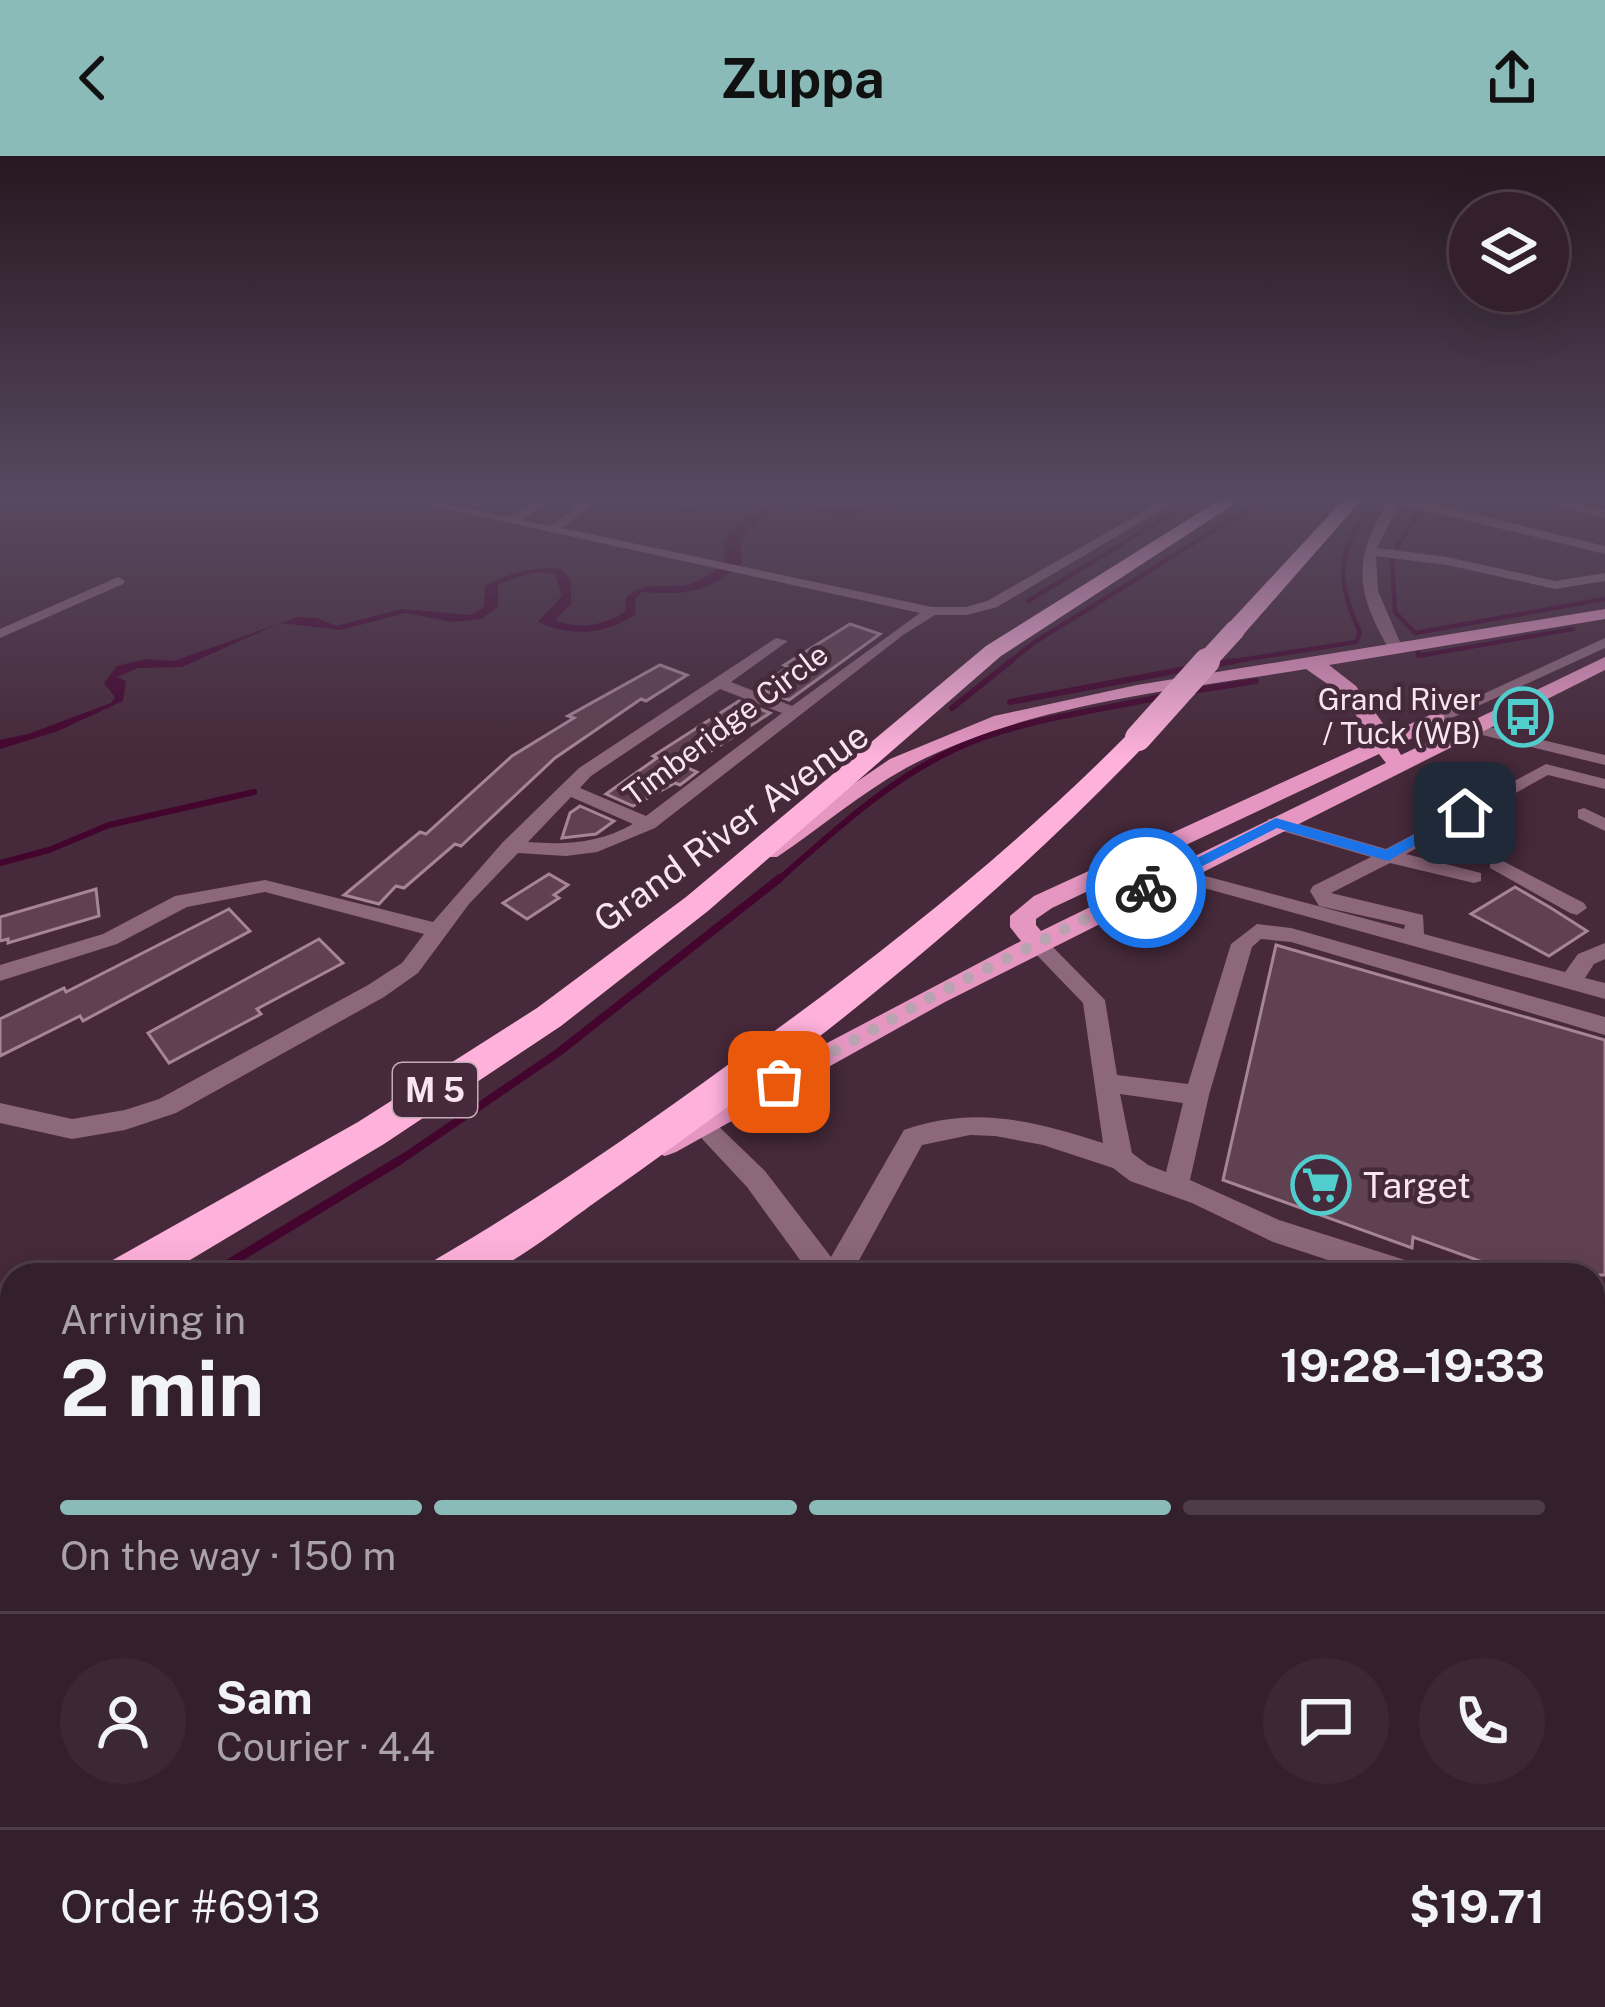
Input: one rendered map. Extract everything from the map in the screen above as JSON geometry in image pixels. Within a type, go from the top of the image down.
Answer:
[{"type":"highway","name":"M 5","points":[[727,882],[964,674],[1096,583]]},
{"type":"highway","points":[[467,1263],[621,1163],[903,957],[1016,860],[1138,738],[1277,583]]},
{"type":"highway","name":"Grand River Avenue","points":[[146,1263],[428,1095],[602,979],[727,882]]},
{"type":"highway","points":[[0,1437],[0,1451]]},
{"type":"main road","name":"Grand River Avenue","points":[[727,882],[868,782],[965,734],[1074,702],[1605,614]]},
{"type":"main road","points":[[1387,755],[1472,728],[1604,647]]},
{"type":"main road","points":[[1309,663],[1352,688],[1387,755]]},
{"type":"main road","points":[[621,1163],[702,1126],[935,995],[1175,874],[1387,755],[1437,719]]},
{"type":"main road","points":[[1037,943],[1022,927],[1023,916],[1043,902],[1283,811]]},
{"type":"street","points":[[0,634],[111,583]]},
{"type":"street","points":[[800,583],[932,611],[992,604],[1027,583]]},
{"type":"street","points":[[1368,583],[1396,649]]},
{"type":"street","points":[[898,632],[893,612],[899,606]]},
{"type":"street","name":"Timberidge Circle","points":[[511,846],[565,851],[609,847],[648,824],[898,632],[932,611]]},
{"type":"street","name":"Timberidge Circle","points":[[0,1113],[72,1130],[125,1120],[167,1106],[376,991],[410,968],[435,930],[566,788],[781,641]]},
{"type":"street","points":[[1437,719],[1604,647]]},
{"type":"street","points":[[720,683],[794,713]]},
{"type":"street","points":[[1437,719],[1605,760]]},
{"type":"street","points":[[1412,940],[1416,920],[1322,897],[1320,891],[1546,769],[1605,784]]},
{"type":"street","points":[[566,788],[648,824]]},
{"type":"street","points":[[1283,811],[1388,856],[1474,877]]},
{"type":"street","points":[[1584,814],[1605,825]]},
{"type":"street","points":[[1497,864],[1577,908]]},
{"type":"street","points":[[1175,874],[1605,991]]},
{"type":"street","points":[[0,973],[110,939],[182,901],[265,886],[435,930]]},
{"type":"street","points":[[1176,1186],[1196,1095],[1242,944],[1256,931],[1291,935],[1605,1026]]},
{"type":"street","points":[[1037,943],[1094,1000],[1122,1160]]},
{"type":"street","points":[[1570,982],[1586,958],[1605,950]]},
{"type":"street","points":[[1107,1083],[1196,1095]]},
{"type":"street","points":[[839,1263],[913,1137],[956,1123],[1006,1124],[1122,1160],[1139,1173],[1273,1230],[1376,1263]]},
{"type":"street","points":[[702,1126],[756,1179],[822,1263]]},
{"type":"shaded area","points":[[500,583],[498,607],[481,619],[453,622],[405,613],[341,630],[281,623],[298,617],[317,618],[336,626],[402,609],[470,615],[484,607],[485,586]]},
{"type":"shaded area","points":[[558,583],[571,583],[571,604],[555,620],[582,626],[625,612],[626,597],[638,590],[711,583],[671,593],[642,592],[635,599],[636,614],[600,630],[576,632],[538,622],[562,596]]},
{"type":"shaded area","points":[[276,625],[182,667],[138,668],[117,677],[126,681],[123,701],[58,731],[0,749],[0,740],[111,703],[115,697],[104,683],[117,666],[146,659],[174,661]]},
{"type":"building","points":[[850,624],[880,634],[789,700],[758,688],[788,667],[784,665]]},
{"type":"building","points":[[660,665],[687,675],[646,701],[641,699],[555,758],[461,846],[455,844],[404,888],[396,886],[379,904],[344,895],[420,832],[426,834],[512,756],[574,718],[568,716]]},
{"type":"building","points":[[739,701],[770,713],[686,767],[697,772],[680,785],[675,783],[633,806],[606,794],[657,758],[653,756]]},
{"type":"building","points":[[580,806],[614,821],[596,834],[562,838],[570,813]]},
{"type":"building","points":[[549,874],[568,885],[554,895],[559,898],[527,919],[503,903]]},
{"type":"building","points":[[1515,887],[1587,931],[1549,956],[1471,914]]},
{"type":"building","points":[[96,889],[99,916],[8,943],[8,939],[0,941],[0,917]]},
{"type":"building","points":[[229,909],[250,931],[83,1021],[80,1016],[0,1056],[0,1019],[64,988],[66,992]]},
{"type":"building","points":[[319,939],[343,963],[257,1009],[261,1014],[169,1063],[148,1033]]},
{"type":"building","points":[[1276,945],[1605,1040],[1605,1263],[1486,1263],[1413,1237],[1412,1248],[1223,1180]]},
{"type":"waterway","points":[[1028,601],[1057,583]]},
{"type":"waterway","points":[[1007,664],[1129,583]]},
{"type":"waterway","points":[[1234,661],[1356,642],[1360,632],[1344,583]]},
{"type":"waterway","points":[[1393,583],[1395,612],[1415,633],[1605,599]]},
{"type":"waterway","points":[[1418,652],[1418,656],[1573,629]]},
{"type":"waterway","points":[[952,708],[1011,661]]},
{"type":"waterway","points":[[1212,665],[1234,661]]},
{"type":"waterway","points":[[1216,664],[1234,661]]},
{"type":"waterway","points":[[1010,702],[1191,668]]},
{"type":"waterway","points":[[1192,691],[1256,681]]},
{"type":"waterway","points":[[777,881],[884,791],[957,748],[1033,723],[1165,696]]},
{"type":"waterway","points":[[0,863],[49,850],[109,825],[254,792]]},
{"type":"waterway","points":[[396,1163],[559,1052],[780,878]]},
{"type":"waterway","points":[[230,1263],[400,1160]]},
{"type":"way so far","points":[[779,1082],[935,995],[1146,888]]},
{"type":"place","name":"Grand River / Tuck (WB)","points":[[1523,717]]},
{"type":"place","name":"Target","points":[[1321,1185]]},
{"type":"route","points":[[1146,888],[1276,823],[1388,856],[1465,813]]}]
